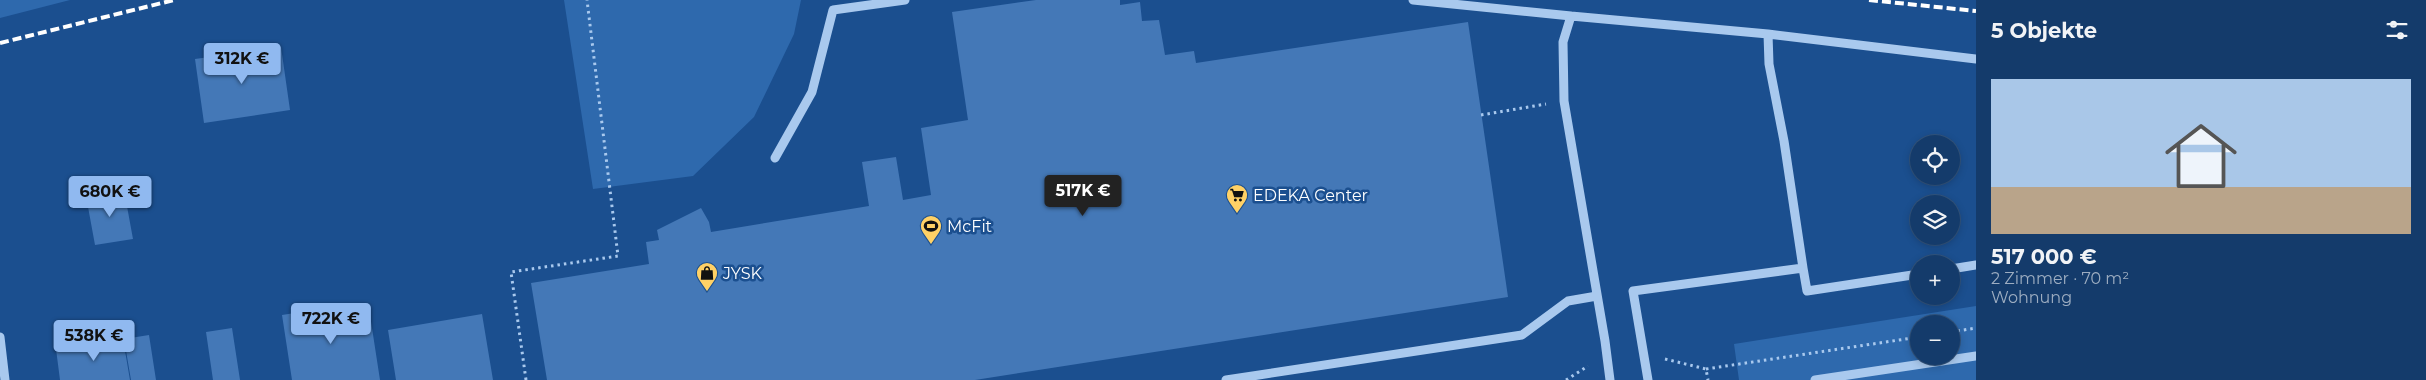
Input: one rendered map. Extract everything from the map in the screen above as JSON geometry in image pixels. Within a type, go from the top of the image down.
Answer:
[{"type":"street","points":[[775,158],[812,92],[833,10],[905,0]]},
{"type":"street","points":[[1413,0],[1768,34],[1976,59]]},
{"type":"street","points":[[1571,16],[1563,42],[1564,101],[1610,380]]},
{"type":"street","points":[[1768,34],[1769,64],[1784,141],[1807,291],[1910,275]]},
{"type":"street","points":[[1960,268],[1976,265]]},
{"type":"street","points":[[1648,380],[1633,291],[1803,268]]},
{"type":"street","points":[[1226,380],[1522,335],[1568,302],[1597,296]]},
{"type":"street","points":[[0,337],[5,380]]},
{"type":"street","points":[[1815,380],[1976,356]]},
{"type":"path","points":[[526,380],[512,272],[618,256],[587,0]]},
{"type":"path","points":[[1482,115],[1564,101]]},
{"type":"path","points":[[1960,331],[1976,328]]},
{"type":"path","points":[[1706,369],[1910,338]]},
{"type":"shaded area","points":[[0,0],[70,0],[0,18]]},
{"type":"shaded area","points":[[564,0],[801,0],[794,34],[754,117],[693,176],[593,189]]},
{"type":"shaded area","points":[[1976,306],[1976,380],[1739,380],[1734,344],[1910,316],[1910,365],[1960,365],[1960,315],[1919,315]]},
{"type":"building","points":[[1036,0],[1120,0],[1120,5],[1140,2],[1142,21],[1159,20],[1165,55],[1194,51],[1196,63],[1468,22],[1508,297],[975,380],[547,380],[531,283],[649,264],[646,242],[659,240],[657,230],[701,208],[709,222],[711,232],[869,206],[862,162],[896,157],[903,200],[931,195],[921,128],[968,120],[952,12]]},
{"type":"building","points":[[281,47],[290,110],[204,123],[195,59]]},
{"type":"building","points":[[124,190],[133,239],[95,245],[86,196]]},
{"type":"building","points":[[352,304],[355,317],[370,315],[380,380],[292,380],[282,315]]},
{"type":"building","points":[[482,314],[493,380],[396,380],[388,330]]},
{"type":"building","points":[[232,328],[240,380],[213,380],[206,332]]},
{"type":"building","points":[[149,335],[156,380],[131,380],[124,339]]},
{"type":"building","points":[[123,339],[130,380],[60,380],[56,349]]},
{"type":"railway","points":[[0,43],[174,0]]},
{"type":"railway","points":[[1869,0],[1976,11]]},
{"type":"place","name":"EDEKA Center","points":[[1237,214]]},
{"type":"place","name":"McFit","points":[[931,245]]},
{"type":"place","name":"JYSK","points":[[707,292]]}]
